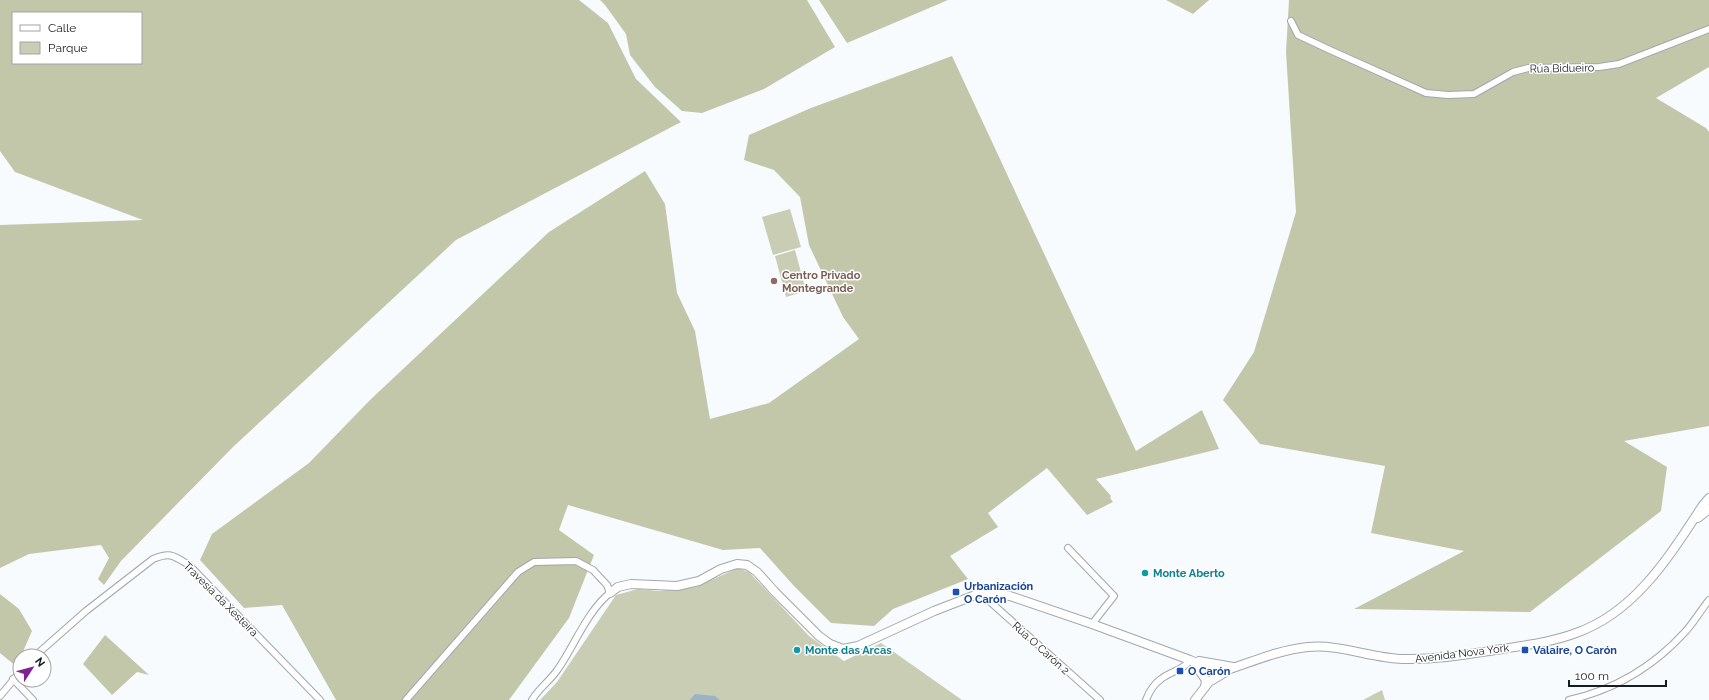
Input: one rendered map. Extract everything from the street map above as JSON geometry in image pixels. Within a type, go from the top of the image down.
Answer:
[{"type":"street","name":"Rúa Bidueiro","points":[[1291,21],[1298,35],[1426,93],[1448,95],[1474,94],[1513,72],[1528,68],[1599,68],[1619,64],[1709,29]]},
{"type":"street","name":"Avenida Nova York","points":[[1190,660],[1238,667],[1289,650],[1318,646],[1388,658],[1422,660],[1462,656],[1541,643],[1565,637],[1595,625],[1630,600],[1645,586],[1665,561],[1709,498]]},
{"type":"street","name":"Avenida Nova York","points":[[1690,525],[1709,508]]},
{"type":"street","points":[[1068,548],[1114,596],[1093,620],[1092,624]]},
{"type":"street","name":"Travesía da Xesteira","points":[[44,648],[86,611],[153,559],[165,554],[177,557],[189,565],[320,700]]},
{"type":"street","points":[[406,700],[518,572],[534,562],[576,561],[593,570],[607,585],[610,593],[603,598],[557,671],[532,700]]},
{"type":"street","name":"Avenida Nova York","points":[[610,593],[618,587],[631,584],[677,586],[699,581],[721,569],[737,564],[747,565],[758,572],[775,592],[819,636],[830,644],[843,649],[858,646],[934,611],[978,594],[990,592],[1010,596],[1092,624],[1190,660],[1218,675]]},
{"type":"street","name":"Rúa O Carón 2","points":[[985,593],[987,599],[991,603],[1100,700]]},
{"type":"street","points":[[1569,700],[1601,691],[1642,669],[1666,651],[1686,631],[1709,600]]},
{"type":"street","points":[[1146,700],[1152,688],[1160,679],[1186,666],[1190,660],[1199,669],[1206,680],[1205,687]]},
{"type":"street","points":[[1210,663],[1217,669],[1218,675]]},
{"type":"street","points":[[1195,700],[1205,687],[1218,675],[1238,667]]},
{"type":"street","points":[[0,696],[12,680]]},
{"type":"street","points":[[22,688],[33,700]]},
{"type":"green space","points":[[0,0],[579,0],[608,23],[636,79],[681,122],[456,240],[233,447],[121,561],[104,585],[98,579],[109,558],[101,545],[29,554],[0,568],[0,225],[143,220],[15,172],[0,151]]},
{"type":"green space","points":[[600,0],[807,0],[835,47],[764,89],[702,113],[682,111],[655,87],[630,55],[626,34]]},
{"type":"green space","points":[[819,0],[948,0],[847,43]]},
{"type":"green space","points":[[1166,0],[1209,0],[1193,14]]},
{"type":"green space","points":[[1289,0],[1709,0],[1709,67],[1656,98],[1706,128],[1709,132],[1709,426],[1624,441],[1667,467],[1661,511],[1530,612],[1354,609],[1464,551],[1371,533],[1385,466],[1260,444],[1223,400],[1254,352],[1296,212],[1286,52]]},
{"type":"green space","points":[[952,56],[1136,451],[1202,410],[1219,449],[1096,479],[1111,496],[1110,498],[1113,502],[1087,515],[1047,468],[988,513],[998,527],[950,556],[968,579],[893,609],[874,626],[831,623],[794,586],[760,548],[723,550],[568,505],[559,530],[594,555],[569,618],[509,700],[336,700],[282,605],[244,608],[200,560],[212,534],[309,463],[370,400],[549,232],[645,171],[665,204],[677,293],[695,331],[710,419],[769,403],[859,339],[843,317],[809,245],[800,197],[774,170],[744,160],[749,135],[811,108]]},
{"type":"green space","points":[[790,209],[801,247],[773,255],[762,217]]},
{"type":"green space","points":[[795,250],[806,291],[786,297],[775,256]]},
{"type":"green space","points":[[738,568],[749,572],[809,636],[844,661],[881,643],[962,700],[540,700],[557,682],[616,595],[638,589],[659,591],[696,587]]},
{"type":"green space","points":[[0,594],[19,609],[32,631],[25,648],[12,648],[12,663],[0,653]]},
{"type":"green space","points":[[105,635],[149,675],[137,672],[112,695],[83,664]]},
{"type":"green space","points":[[1382,690],[1385,700],[1363,700]]},
{"type":"water","points":[[695,694],[715,696],[720,700],[690,700]]},
{"type":"place","name":"Centro Privado Montegrande","points":[[774,281]]},
{"type":"place","name":"Monte Aberto","points":[[1145,573]]},
{"type":"place","name":"Urbanización O Carón","points":[[956,592]]},
{"type":"place","name":"Monte das Arcas","points":[[797,650]]},
{"type":"place","name":"Valaire, O Carón","points":[[1525,650]]},
{"type":"place","name":"O Carón","points":[[1180,671]]}]
